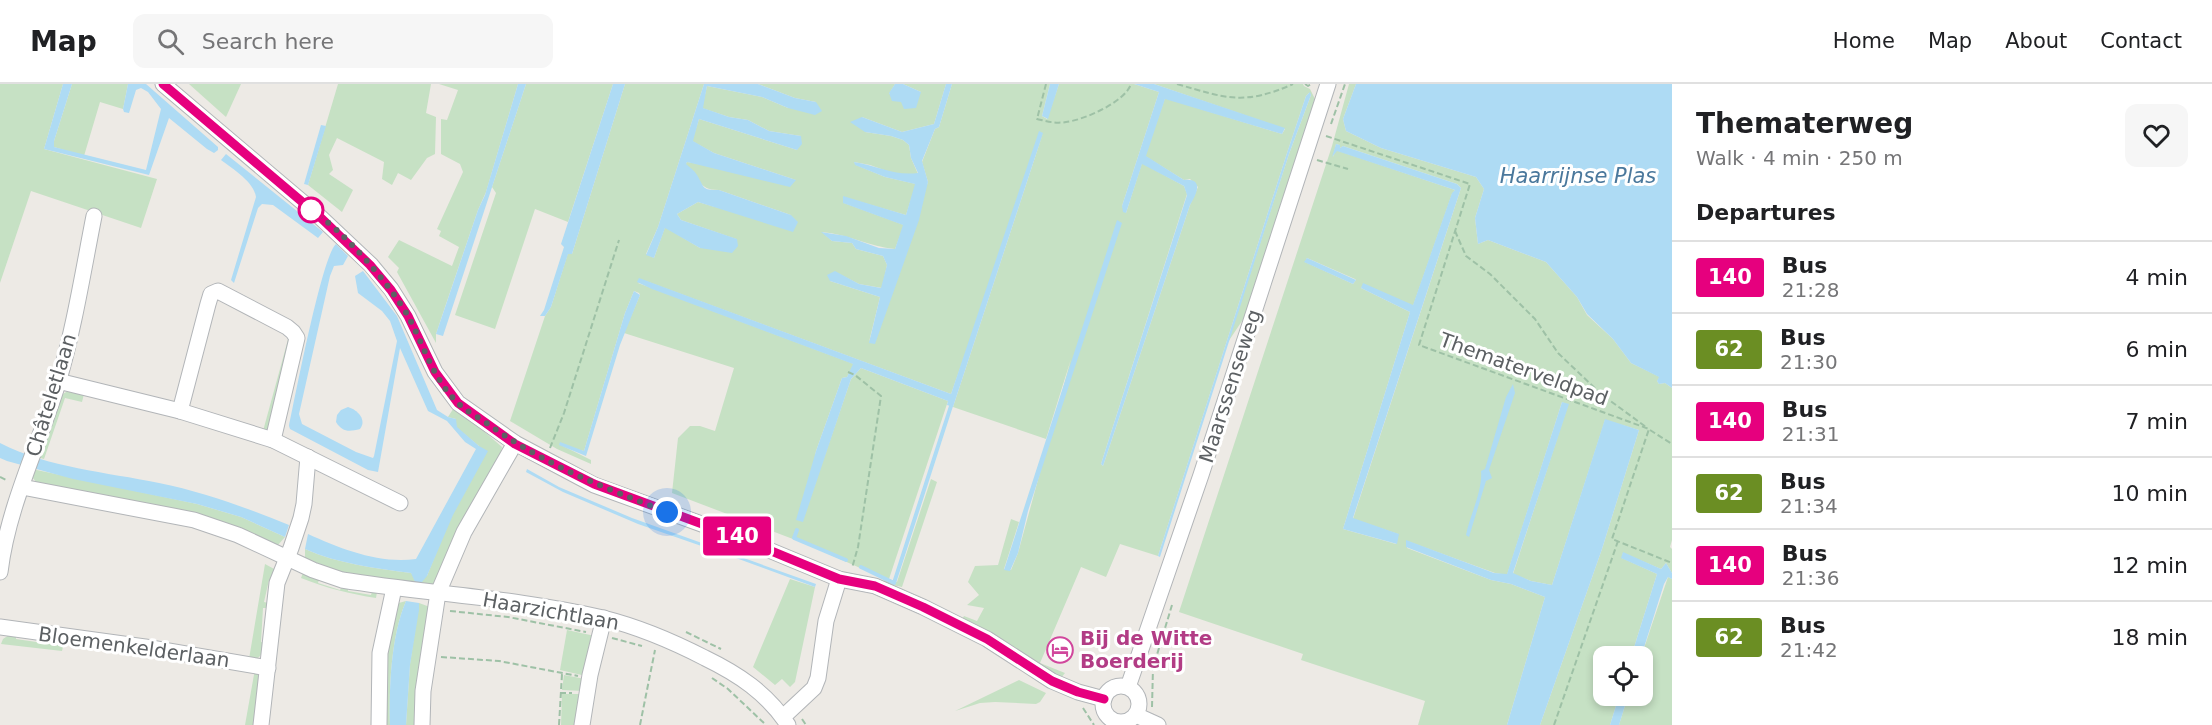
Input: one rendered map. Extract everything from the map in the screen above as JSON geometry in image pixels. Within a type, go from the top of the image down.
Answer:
[{"type":"street","points":[[163,84],[320,217],[370,265],[391,290],[408,316],[435,372],[458,403],[515,444],[594,484],[843,579],[875,586],[987,639],[1052,681],[1078,692],[1104,699]]},
{"type":"street","name":"Maarssenseweg","points":[[1128,687],[1201,475],[1328,84]]},
{"type":"street","name":"Châteletlaan","points":[[0,572],[8,531],[58,381],[71,332],[94,216]]},
{"type":"street","points":[[180,411],[211,294],[218,291],[287,327],[297,338],[273,441]]},
{"type":"street","points":[[58,381],[180,411],[273,441],[399,503]]},
{"type":"street","points":[[422,725],[427,656],[438,593],[464,532],[515,444]]},
{"type":"street","points":[[261,725],[276,583],[301,518],[308,457]]},
{"type":"street","name":"Haarzichtlaan","points":[[22,487],[194,520],[289,553],[313,570],[342,580],[549,607],[604,618],[658,636],[735,673],[763,695],[786,721]]},
{"type":"street","points":[[786,721],[814,688],[818,678],[826,621],[843,579]]},
{"type":"street","points":[[379,725],[380,653],[394,588]]},
{"type":"street","points":[[582,725],[589,678],[604,618]]},
{"type":"street","name":"Bloemenkelderlaan","points":[[0,627],[145,647],[268,668]]},
{"type":"street","points":[[1116,686],[1128,687],[1133,689],[1140,704],[1136,715],[1117,723],[1105,710],[1104,699],[1107,693],[1116,686]]},
{"type":"street","points":[[1136,715],[1158,725]]},
{"type":"path","points":[[1046,84],[1037,119],[1052,123],[1068,122],[1112,105],[1131,85]]},
{"type":"path","points":[[1177,84],[1223,98],[1250,98],[1293,84]]},
{"type":"path","points":[[1305,84],[1308,86],[1311,84]]},
{"type":"path","points":[[1330,126],[1345,84]]},
{"type":"path","name":"Thematerveldpad","points":[[1326,136],[1470,184],[1419,345],[1649,429]]},
{"type":"path","points":[[1319,160],[1348,169]]},
{"type":"path","points":[[1455,231],[1466,256],[1490,274],[1534,319],[1558,353],[1601,394],[1672,444]]},
{"type":"path","points":[[550,449],[564,413],[619,240]]},
{"type":"path","points":[[843,579],[858,548],[881,396],[848,372]]},
{"type":"path","points":[[1649,429],[1612,539],[1672,563]]},
{"type":"path","points":[[1554,725],[1618,541]]},
{"type":"path","points":[[640,725],[658,636]]},
{"type":"path","points":[[427,656],[499,661],[589,678]]},
{"type":"path","points":[[560,725],[562,673]]},
{"type":"path","points":[[1080,705],[1094,725]]},
{"type":"green space","points":[[0,84],[63,84],[44,149],[157,179],[141,228],[31,191],[0,283]]},
{"type":"green space","points":[[72,84],[128,84],[123,109],[100,102],[84,156],[54,147]]},
{"type":"green space","points":[[189,84],[241,84],[226,117]]},
{"type":"green space","points":[[338,84],[431,84],[426,113],[436,117],[435,154],[427,158],[411,180],[398,173],[392,185],[382,179],[384,162],[337,138],[329,155],[333,170],[329,174],[353,190],[342,212],[308,185]]},
{"type":"green space","points":[[439,84],[518,84],[486,192],[436,334],[436,343],[397,272],[399,268],[388,257],[399,240],[452,266],[459,247],[439,236],[441,231],[437,229],[463,172],[460,164],[441,154],[441,119],[447,120],[458,90]]},
{"type":"green space","points":[[526,84],[613,84],[568,222],[535,209],[495,329],[455,315],[496,193],[492,187]]},
{"type":"green space","points":[[625,84],[704,84],[658,227],[646,254],[654,258],[665,227],[700,248],[736,239],[681,220],[677,214],[698,202],[715,207],[791,215],[719,190],[706,188],[685,165],[687,162],[796,180],[714,153],[692,141],[699,119],[797,150],[801,136],[769,131],[748,120],[729,117],[702,108],[707,86],[762,97],[788,108],[816,102],[795,98],[758,84],[895,84],[889,94],[921,92],[903,84],[946,84],[934,124],[902,132],[862,117],[865,132],[891,136],[909,145],[911,158],[918,174],[895,174],[854,162],[856,165],[885,177],[916,184],[906,215],[843,197],[844,203],[904,225],[895,249],[822,232],[832,241],[852,243],[856,249],[883,256],[887,265],[882,288],[859,284],[835,272],[830,281],[880,297],[869,342],[928,182],[922,162],[935,129],[939,127],[952,84],[1050,84],[1042,116],[1047,119],[1059,84],[1134,84],[1159,92],[1122,206],[1126,213],[1142,163],[1184,186],[1187,194],[1101,464],[1103,466],[1198,187],[1190,179],[1184,180],[1145,156],[1165,98],[1282,134],[1285,129],[1154,84],[1303,84],[1310,89],[1315,99],[1246,315],[1228,342],[1289,154],[1311,95],[1309,93],[1287,153],[1158,556],[1120,544],[1106,577],[1081,567],[1040,663],[1065,673],[1060,679],[962,619],[964,616],[977,621],[984,608],[967,605],[979,595],[968,582],[975,566],[998,565],[1011,519],[1019,522],[1004,569],[1011,570],[1018,553],[1071,359],[1046,439],[953,407],[1043,133],[951,394],[643,280],[638,283],[854,364],[847,377],[842,378],[816,451],[802,522],[851,379],[861,368],[948,401],[889,579],[897,582],[931,479],[937,482],[902,587],[883,583],[885,579],[806,544],[672,493],[678,438],[690,426],[700,426],[715,431],[734,368],[624,333],[639,293],[634,291],[625,313],[584,451],[559,444],[591,460],[591,464],[557,449],[510,421],[568,253],[572,254]]},
{"type":"green space","points":[[1349,84],[1356,84],[1343,119],[1346,131],[1381,148],[1476,177],[1484,189],[1475,218],[1478,244],[1488,240],[1546,262],[1577,297],[1587,315],[1613,339],[1631,363],[1660,377],[1657,381],[1659,384],[1665,383],[1672,388],[1672,540],[1670,547],[1672,549],[1672,573],[1666,563],[1661,569],[1623,553],[1622,558],[1657,574],[1634,646],[1593,646],[1593,706],[1616,706],[1610,725],[1540,725],[1602,549],[1639,430],[1605,420],[1552,585],[1531,581],[1513,574],[1568,405],[1562,402],[1507,575],[1495,573],[1407,541],[1407,548],[1491,580],[1511,584],[1545,597],[1507,725],[1418,725],[1425,701],[1301,660],[1303,654],[1179,612],[1332,146]],"holes":[[[1336,144],[1340,148],[1343,146],[1457,184],[1461,188],[1353,519],[1398,534],[1396,544],[1343,529],[1410,312],[1361,288],[1364,284],[1413,306],[1455,190],[1336,150],[1333,157]],[[1307,258],[1355,279],[1353,284],[1305,262]]]},
{"type":"green space","points":[[289,336],[291,338],[270,430],[263,431]]},
{"type":"green space","points":[[68,391],[84,394],[82,402],[65,398],[44,459],[37,457],[61,395]]},
{"type":"green space","points":[[455,406],[502,447],[500,458],[436,585],[340,573],[305,561],[305,549],[344,562],[411,573],[414,576],[427,576],[479,446],[456,427],[456,419],[448,417]]},
{"type":"green space","points":[[32,469],[197,504],[241,517],[285,537],[278,545],[233,527],[37,483],[32,477]]},
{"type":"green space","points":[[265,564],[276,570],[273,581],[269,580],[264,602],[268,603],[267,608],[263,608],[261,642],[265,643],[259,657],[249,659]]},
{"type":"green space","points":[[303,573],[319,580],[318,583],[340,590],[342,586],[348,588],[348,591],[371,595],[372,592],[377,592],[376,598],[347,593],[320,585],[301,578]]},
{"type":"green space","points":[[1668,577],[1672,579],[1672,725],[1619,725],[1625,706],[1653,706],[1653,646],[1645,646]]},
{"type":"green space","points":[[790,579],[815,587],[795,682],[790,687],[782,679],[775,685],[753,667]]},
{"type":"green space","points":[[406,601],[394,646],[390,725],[382,725],[384,657],[395,604]]},
{"type":"green space","points":[[419,603],[430,607],[420,659],[418,725],[406,725],[410,664]]},
{"type":"green space","points":[[567,630],[595,636],[586,676],[560,670]]},
{"type":"green space","points":[[9,635],[16,635],[16,639],[50,644],[51,640],[64,642],[62,651],[1,644],[3,639]]},
{"type":"green space","points":[[255,669],[262,674],[255,725],[245,725]]},
{"type":"green space","points":[[564,675],[585,679],[583,691],[562,690]]},
{"type":"green space","points":[[1019,680],[1046,693],[1040,702],[1036,704],[980,703],[955,711]]},
{"type":"green space","points":[[562,694],[582,694],[579,725],[561,725]]},
{"type":"water","points":[[63,84],[72,84],[54,147],[146,170],[161,109],[148,92],[141,88],[136,90],[129,113],[124,112],[123,109],[128,84],[146,84],[218,147],[218,150],[214,153],[207,149],[169,118],[149,175],[44,149]]},
{"type":"water","points":[[518,84],[526,84],[443,336],[436,334],[485,195]]},
{"type":"water","points":[[613,84],[625,84],[572,254],[568,254],[551,307],[545,316],[540,316],[544,310],[564,247],[561,244]]},
{"type":"water","points":[[704,84],[758,84],[795,98],[816,102],[822,111],[815,115],[788,108],[762,97],[707,86],[703,108],[729,117],[748,120],[769,131],[801,136],[802,144],[797,150],[699,119],[693,141],[714,153],[796,180],[790,187],[687,162],[686,164],[696,173],[706,189],[719,190],[791,215],[798,222],[793,232],[698,202],[677,214],[681,220],[737,239],[738,246],[732,253],[700,248],[665,228],[654,258],[646,255],[658,227]]},
{"type":"water","points":[[895,84],[903,84],[921,92],[916,108],[904,109],[901,102],[892,101],[889,93]]},
{"type":"water","points":[[946,84],[952,84],[939,127],[935,129],[922,161],[928,182],[919,220],[875,344],[869,343],[880,297],[830,281],[827,275],[835,271],[859,284],[881,288],[887,265],[883,256],[856,249],[852,243],[832,241],[821,232],[846,236],[879,248],[895,249],[903,225],[843,203],[843,196],[906,215],[915,184],[885,177],[855,165],[854,162],[893,172],[918,173],[911,158],[909,145],[903,140],[865,132],[850,122],[862,117],[902,132],[934,124]]},
{"type":"water","points":[[1050,84],[1059,84],[1048,119],[1042,116]]},
{"type":"water","points":[[1134,84],[1154,84],[1285,128],[1282,134],[1165,99],[1146,156],[1184,180],[1195,182],[1197,188],[1103,466],[1101,464],[1187,195],[1184,186],[1142,164],[1126,213],[1123,212],[1122,206],[1159,92]]},
{"type":"water","name":"Haarrijnse Plas","points":[[1356,84],[1672,84],[1672,388],[1665,383],[1659,384],[1657,381],[1659,377],[1631,363],[1613,339],[1587,314],[1577,297],[1546,262],[1488,240],[1478,244],[1475,218],[1484,189],[1476,177],[1381,148],[1346,131],[1343,119]]},
{"type":"water","points":[[1310,92],[1311,95],[1289,154],[1160,557],[1158,556],[1287,153],[1306,96]]},
{"type":"water","points":[[321,125],[326,126],[308,185],[304,184]]},
{"type":"water","points":[[1039,131],[1043,133],[953,407],[947,405],[948,401],[861,368],[851,379],[803,522],[796,520],[816,451],[842,378],[847,377],[853,364],[652,289],[637,282],[639,278],[951,394]]},
{"type":"water","points":[[1336,144],[1340,145],[1340,148],[1343,146],[1457,184],[1461,188],[1353,518],[1399,534],[1397,544],[1343,529],[1410,312],[1361,288],[1363,283],[1413,305],[1455,190],[1337,151],[1332,157]]},
{"type":"water","points":[[226,154],[323,232],[318,238],[273,205],[262,204],[258,208],[234,283],[231,280],[256,197],[247,181],[221,160]]},
{"type":"water","points":[[1117,220],[1122,223],[1028,511],[1018,553],[1010,571],[1004,570]]},
{"type":"water","points":[[336,244],[348,256],[343,265],[334,266],[330,276],[299,414],[302,424],[356,452],[373,458],[374,456],[397,341],[390,321],[382,311],[358,293],[355,276],[363,271],[397,316],[437,410],[456,419],[457,427],[488,451],[453,515],[427,576],[422,582],[415,582],[411,573],[344,562],[305,549],[308,534],[360,554],[388,559],[416,559],[476,449],[465,442],[447,421],[428,411],[400,348],[378,472],[368,470],[290,429],[317,299],[330,254]]},
{"type":"water","points":[[1307,258],[1356,280],[1353,284],[1304,262]]},
{"type":"water","points":[[634,291],[640,295],[620,345],[586,456],[559,445],[560,442],[584,451],[625,313]]},
{"type":"water","points":[[1513,384],[1515,393],[1489,470],[1492,478],[1486,481],[1469,537],[1466,535],[1478,494],[1481,471],[1485,469],[1506,397]]},
{"type":"water","points":[[1562,402],[1569,404],[1513,573],[1531,581],[1552,585],[1605,419],[1639,430],[1602,549],[1540,725],[1507,725],[1545,597],[1511,584],[1491,580],[1406,547],[1406,540],[1494,573],[1507,574]]},
{"type":"water","points":[[348,407],[355,410],[362,419],[360,429],[346,430],[336,422],[341,410]]},
{"type":"water","points":[[0,443],[58,464],[192,491],[289,525],[285,537],[241,517],[197,504],[73,479],[7,461],[0,458]]},
{"type":"water","points":[[527,469],[559,487],[632,518],[816,584],[815,587],[638,524],[563,492],[526,472]]},
{"type":"water","points":[[1623,552],[1661,569],[1666,563],[1672,573],[1672,579],[1668,577],[1664,584],[1644,646],[1634,646],[1657,574],[1621,558]]},
{"type":"water","points":[[406,601],[419,603],[419,610],[410,665],[406,725],[390,725],[394,646]]},
{"type":"water","points":[[1616,706],[1625,706],[1619,725],[1610,725]]},
{"type":"waterway","points":[[861,567],[894,583],[951,406]]},
{"type":"waterway","points":[[797,530],[794,538],[846,560]]},
{"type":"bus line","name":"140","points":[[163,84],[320,217],[370,265],[391,290],[408,316],[435,372],[458,403],[515,444],[594,484],[740,538],[839,579],[875,586],[987,639],[1052,681],[1078,692],[1104,699]]},
{"type":"place","name":"Bij de Witte Boerderij","points":[[1060,650]]},
{"type":"route","points":[[311,210],[370,265],[391,290],[408,316],[435,372],[458,403],[515,444],[549,462],[594,484],[667,512]]}]
